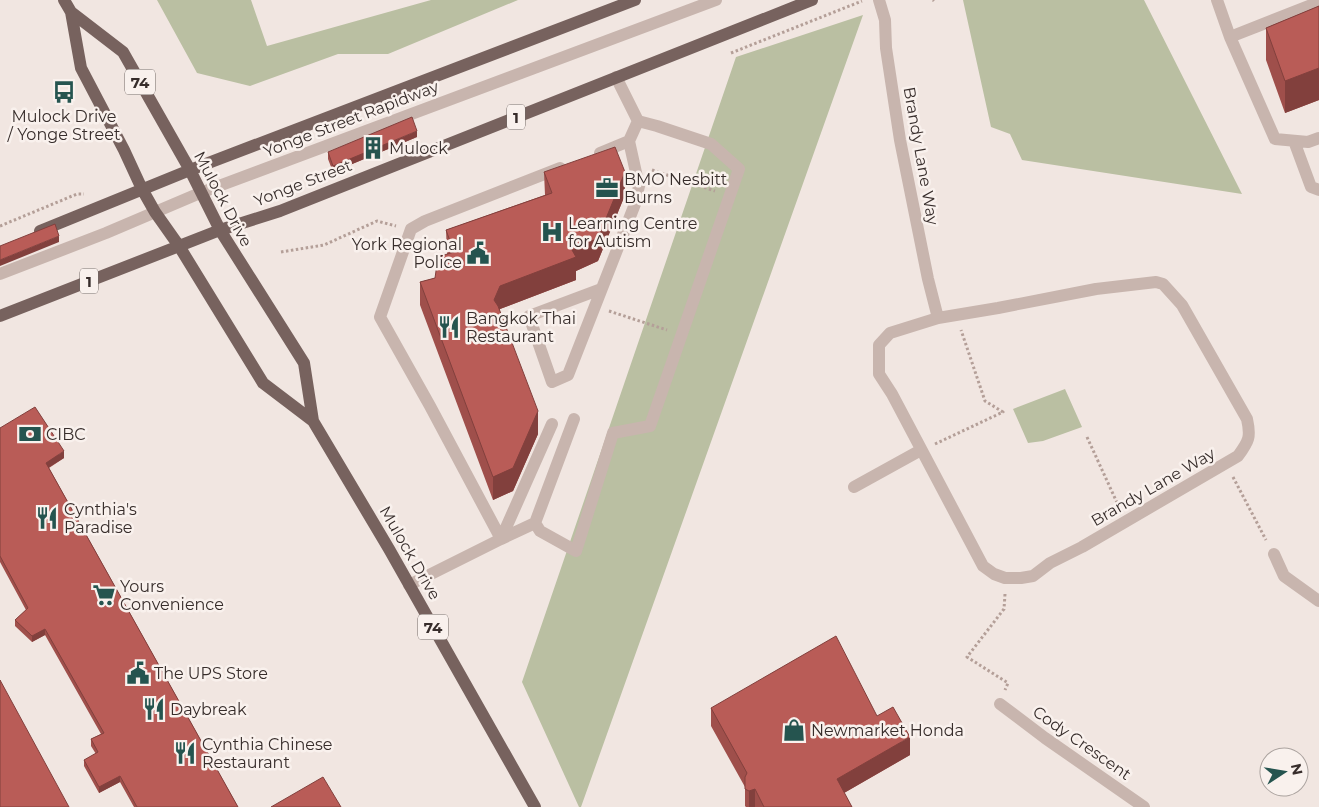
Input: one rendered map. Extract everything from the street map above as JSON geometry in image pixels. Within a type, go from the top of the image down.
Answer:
[{"type":"main road","name":"Mulock Drive","points":[[64,0],[71,12],[81,68],[155,212],[179,246],[263,383],[313,421],[360,498],[534,807]]},
{"type":"main road","name":"Yonge Street","points":[[0,316],[220,230],[280,211],[812,0]]},
{"type":"main road","points":[[27,236],[190,170],[630,1]]},
{"type":"main road","name":"Mulock Drive","points":[[71,12],[124,52],[190,170],[220,230],[304,362],[313,421]]},
{"type":"street","name":"Yonge Street Rapidway","points":[[0,274],[200,193],[716,0]]},
{"type":"street","name":"Brandy Lane Way","points":[[879,0],[885,20],[886,48],[900,140],[928,279],[938,318]]},
{"type":"street","points":[[1217,0],[1230,37],[1275,139],[1308,142],[1319,138]]},
{"type":"street","points":[[1230,37],[1319,2]]},
{"type":"street","points":[[535,523],[540,531],[576,551],[613,434],[650,426],[739,169],[711,144],[638,121],[616,77]]},
{"type":"street","points":[[601,290],[528,316],[552,382],[568,375],[635,204],[639,186],[629,141],[638,121]]},
{"type":"street","points":[[592,156],[629,141]]},
{"type":"street","points":[[1294,141],[1311,186],[1319,190]]},
{"type":"street","points":[[501,539],[380,317],[411,229],[425,221],[574,163]]},
{"type":"street","name":"Brandy Lane Way","points":[[1156,282],[1163,284],[1182,306],[1247,419],[1250,431],[1248,441],[1238,456],[1126,522],[1050,563],[1033,576],[1005,578],[983,566],[892,394],[879,374],[879,345],[890,334],[938,318],[956,315],[1096,289],[1156,282]]},
{"type":"street","points":[[409,585],[535,523],[574,419]]},
{"type":"street","points":[[501,539],[552,424]]},
{"type":"street","points":[[854,487],[921,450]]},
{"type":"street","points":[[1274,554],[1284,576],[1319,601]]},
{"type":"street","name":"Cody Crescent","points":[[1000,704],[1144,807]]},
{"type":"path","points":[[634,163],[730,196]]},
{"type":"path","points":[[281,252],[324,245],[377,221],[391,226],[411,229]]},
{"type":"path","points":[[595,307],[682,335]]},
{"type":"path","points":[[921,450],[1003,412],[985,401],[956,315]]},
{"type":"path","points":[[1087,437],[1126,522]]},
{"type":"path","points":[[1226,463],[1274,554]]},
{"type":"path","points":[[1000,704],[1008,683],[967,657],[1004,609],[1005,578]]},
{"type":"green space","points":[[157,0],[251,0],[267,46],[431,0],[518,0],[388,54],[338,54],[250,86],[197,73]]},
{"type":"green space","points":[[963,0],[1144,0],[1242,194],[1022,160],[1010,134],[991,127]]},
{"type":"green space","points":[[863,15],[581,807],[579,807],[522,682],[736,57]]},
{"type":"green space","points":[[1065,389],[1082,427],[1043,441],[1028,443],[1013,409]]},
{"type":"building","points":[[1319,6],[1319,68],[1285,81],[1266,28]]},
{"type":"building","points":[[412,117],[417,131],[333,166],[328,152]]},
{"type":"building","points":[[615,147],[625,172],[598,238],[572,250],[576,257],[500,286],[494,300],[498,306],[538,411],[513,468],[493,477],[420,282],[435,278],[438,257],[454,252],[446,230],[552,193],[544,172]]},
{"type":"building","points":[[55,224],[59,236],[0,260],[0,246]]},
{"type":"building","points":[[35,407],[64,451],[46,463],[238,807],[137,807],[120,776],[99,787],[84,760],[98,752],[91,739],[104,733],[45,629],[32,636],[15,620],[28,608],[0,556],[0,428]]},
{"type":"building","name":"Newmarket Honda","points":[[836,636],[877,716],[893,707],[910,737],[837,779],[852,807],[764,807],[755,789],[749,791],[745,789],[747,773],[711,708]]},
{"type":"building","points":[[0,680],[69,807],[0,807]]},
{"type":"building","points":[[323,777],[341,807],[271,807]]},
{"type":"place","name":"Mulock Drive / Yonge Street","points":[[64,92]]},
{"type":"place","name":"Mulock","points":[[373,148]]},
{"type":"place","name":"BMO Nesbitt Burns","points":[[607,188]]},
{"type":"place","name":"Learning Centre for Autism","points":[[552,232]]},
{"type":"place","name":"York Regional Police","points":[[478,253]]},
{"type":"place","name":"Bangkok Thai Restaurant","points":[[449,327]]},
{"type":"place","name":"CIBC","points":[[30,434]]},
{"type":"place","name":"Cynthia's Paradise","points":[[47,518]]},
{"type":"place","name":"Yours Convenience","points":[[104,595]]},
{"type":"place","name":"The UPS Store","points":[[138,673]]},
{"type":"place","name":"Daybreak","points":[[154,709]]},
{"type":"place","name":"Newmarket Honda","points":[[794,730]]},
{"type":"place","name":"Cynthia Chinese Restaurant","points":[[185,753]]}]
